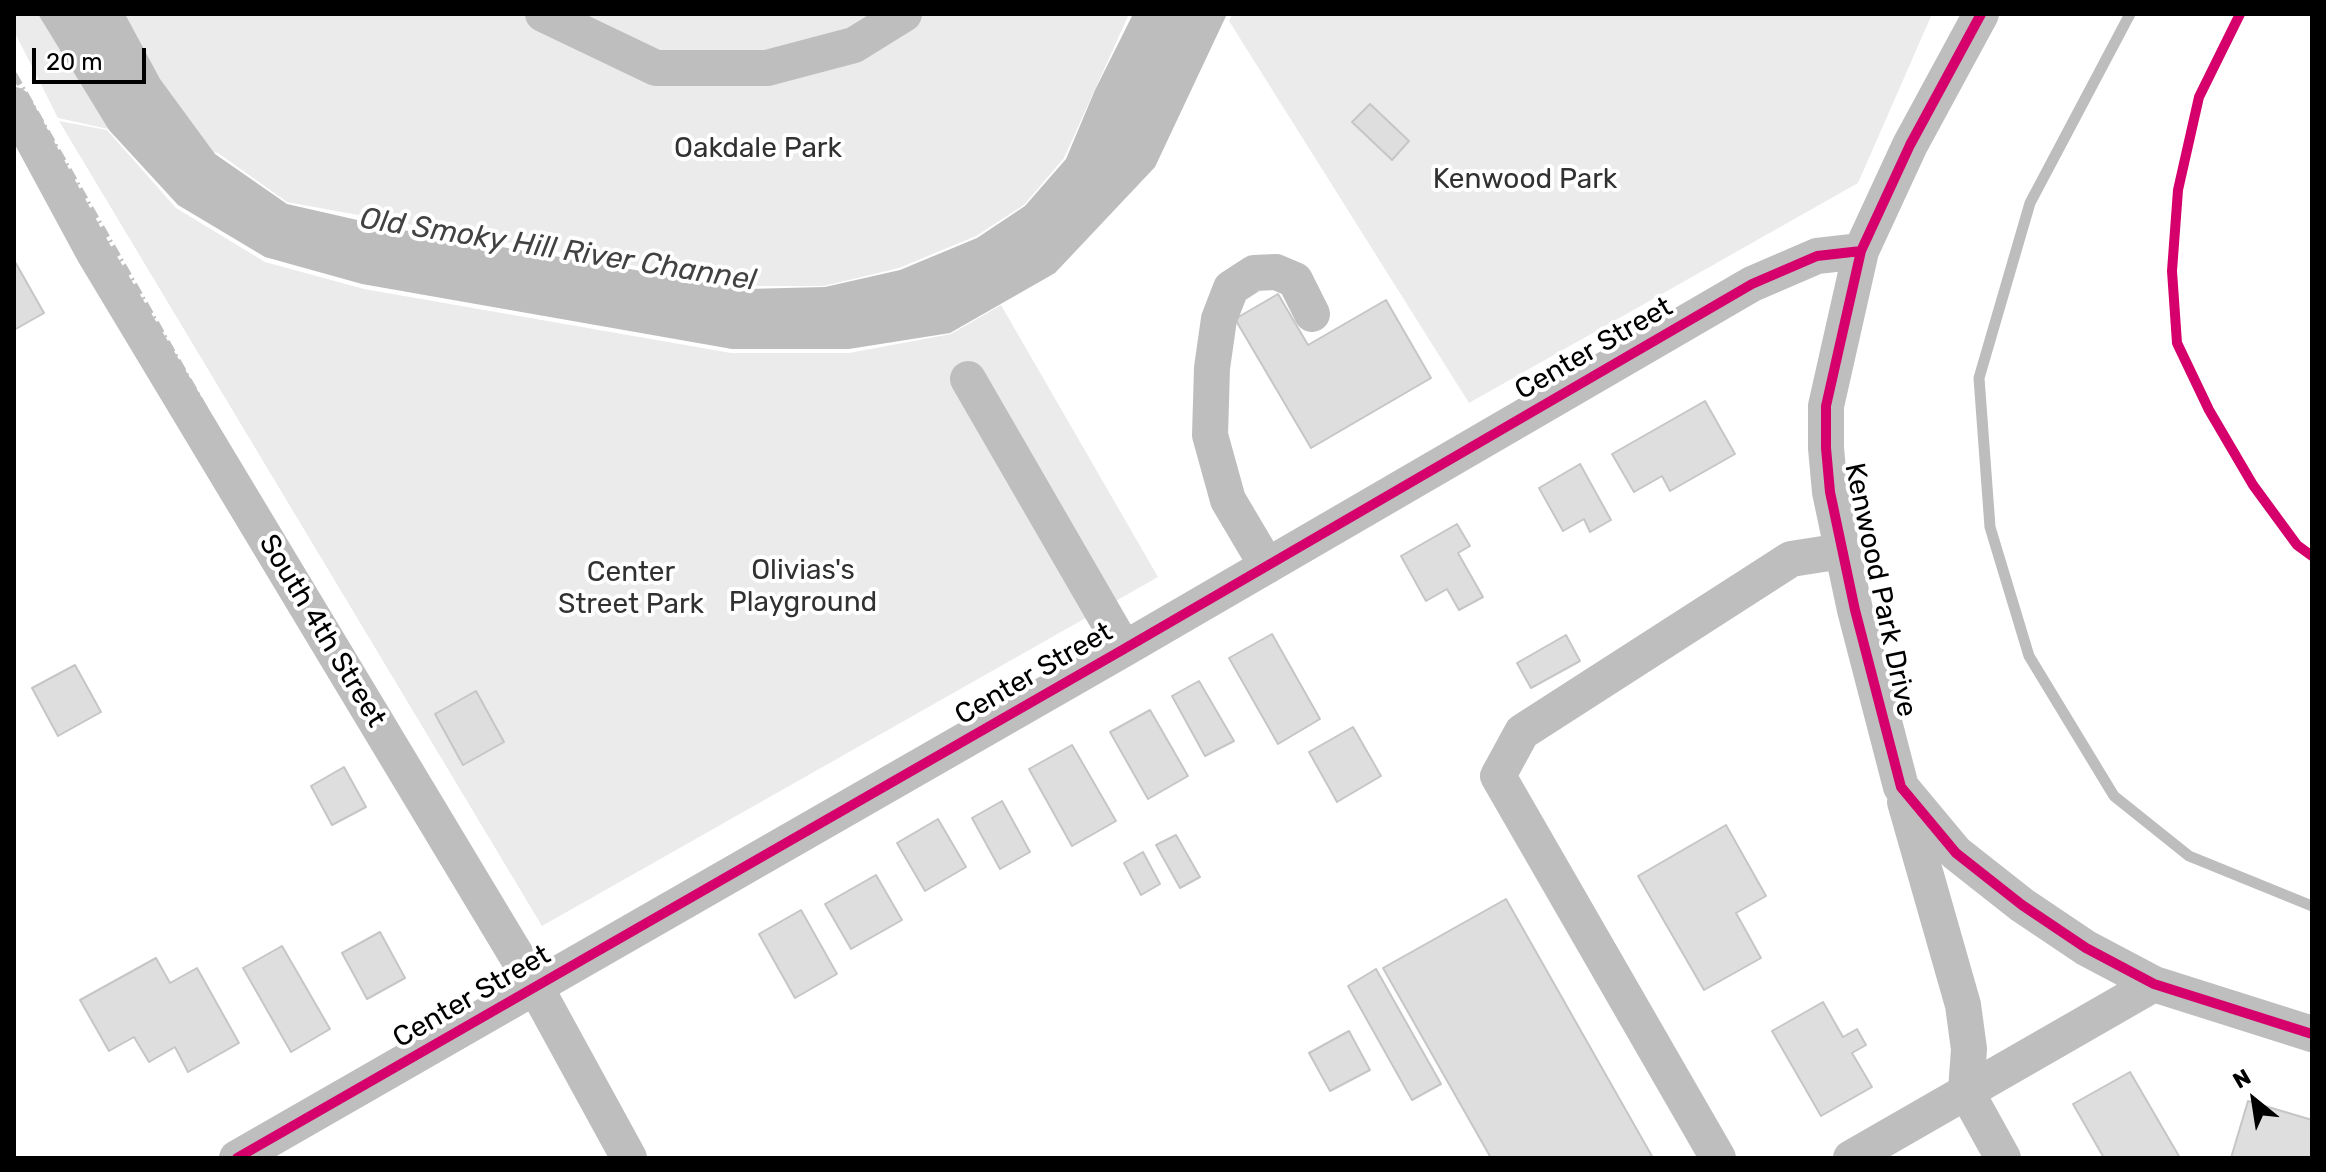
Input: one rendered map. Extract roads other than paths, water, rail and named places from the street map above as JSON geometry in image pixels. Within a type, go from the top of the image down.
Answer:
[{"type":"street","points":[[543,14],[656,68],[767,68],[854,45],[904,14]]},
{"type":"street","name":"Kenwood Park Drive","points":[[1966,1091],[1969,1049],[1963,1005],[1855,610],[1830,492],[1826,406],[1861,251],[1910,145],[1981,14]]},
{"type":"street","name":"South 4th Street","points":[[14,105],[94,253],[536,988],[629,1158]]},
{"type":"street","name":"Center Street","points":[[237,1158],[1752,284],[1817,256],[1861,251]]},
{"type":"street","points":[[1267,566],[1228,500],[1210,435],[1212,368],[1219,319],[1231,288],[1254,273],[1265,272],[1276,272],[1295,280],[1312,314]]},
{"type":"street","points":[[968,379],[1124,649]]},
{"type":"street","points":[[1718,1158],[1498,776],[1522,732],[1791,559],[1842,551]]},
{"type":"street","name":"Kenwood Park Drive","points":[[1901,787],[1956,853],[2022,905],[2086,948],[2154,984],[2312,1034]]},
{"type":"street","points":[[1851,1158],[2154,984]]},
{"type":"street","points":[[1966,1091],[2003,1158]]},
{"type":"waterway","name":"Old Smoky Hill River Channel","points":[[2130,14],[2030,203],[1979,378],[1990,527],[2029,656],[2114,796],[2189,856],[2312,906]]},
{"type":"railway","points":[[14,74],[536,988],[629,1158]]},
{"type":"park label","name":"Oakdale Park","points":[[758,149]]},
{"type":"park label","name":"Kenwood Park","points":[[1525,180]]},
{"type":"park label","name":"Olivias's Playground","points":[[803,587]]},
{"type":"park label","name":"Center Street Park","points":[[631,589]]}]
